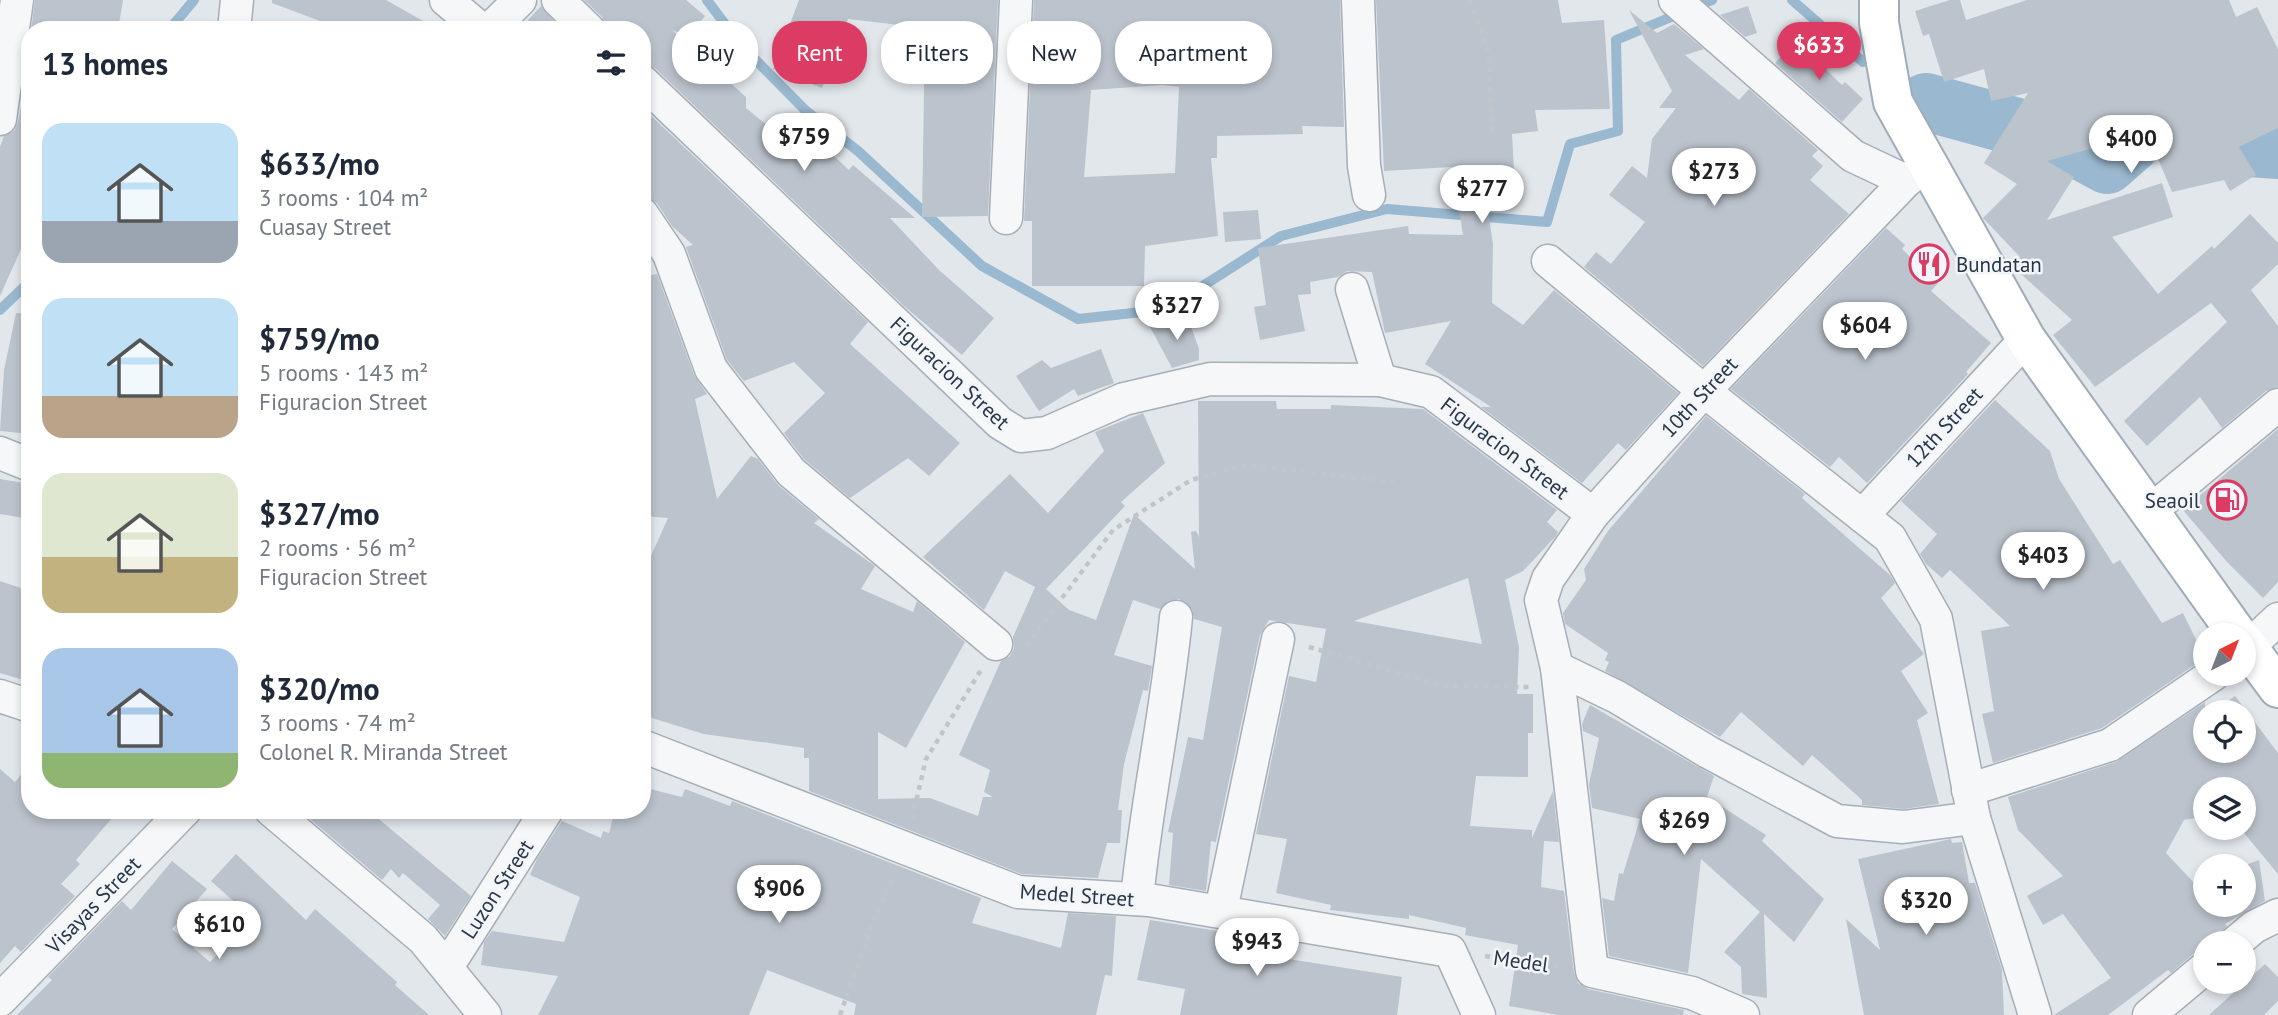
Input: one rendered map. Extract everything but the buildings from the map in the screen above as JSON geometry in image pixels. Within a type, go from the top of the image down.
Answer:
[{"type":"main road","points":[[1879,0],[1879,23],[1893,102],[1918,172],[2026,339],[2228,623]]},
{"type":"main road","points":[[2256,660],[2278,688]]},
{"type":"street","points":[[0,120],[17,0]]},
{"type":"street","points":[[235,21],[237,0]]},
{"type":"street","points":[[446,0],[471,21]]},
{"type":"street","points":[[498,21],[520,0]]},
{"type":"street","points":[[558,0],[580,21]]},
{"type":"street","points":[[1006,218],[1016,0]]},
{"type":"street","points":[[1358,0],[1364,166],[1369,195]]},
{"type":"street","points":[[1685,10],[1853,156],[1918,172]]},
{"type":"street","name":"Figuracion Street","points":[[651,90],[1000,423],[1021,436],[1047,433],[1124,399],[1210,379],[1380,380],[1431,392],[1593,514]]},
{"type":"street","name":"10th Street","points":[[1592,971],[1558,678],[1541,600],[1548,579],[1593,514],[1704,391],[1918,172]]},
{"type":"street","points":[[651,227],[669,254],[711,369],[791,472],[996,644]]},
{"type":"street","points":[[1548,261],[1704,391],[1890,538],[1936,620],[1971,804],[2035,1015]]},
{"type":"street","points":[[1352,289],[1380,380]]},
{"type":"street","name":"12th Street","points":[[1862,516],[2026,339]]},
{"type":"street","points":[[2148,513],[2278,405]]},
{"type":"street","points":[[0,453],[21,461]]},
{"type":"street","points":[[1137,899],[1142,843],[1170,678],[1176,617]]},
{"type":"street","points":[[2256,635],[2278,619]]},
{"type":"street","points":[[1221,910],[1278,639]]},
{"type":"street","points":[[1558,678],[1617,697],[1708,752],[1837,821],[1903,827],[1971,804],[2110,745],[2196,686]]},
{"type":"street","points":[[0,696],[21,703]]},
{"type":"street","name":"Medel Street","points":[[651,749],[1018,892],[1137,899],[1221,910],[1450,951]]},
{"type":"street","name":"Visayas Street","points":[[0,1000],[176,819]]},
{"type":"street","points":[[282,819],[423,939],[447,967],[470,1010]]},
{"type":"street","name":"Luzon Street","points":[[447,967],[541,819]]},
{"type":"street","points":[[2249,931],[2278,915]]},
{"type":"street","points":[[1450,951],[1479,1015]]},
{"type":"street","points":[[1592,971],[1692,993],[1743,1015]]},
{"type":"street","points":[[2149,1015],[2193,978]]},
{"type":"path","points":[[1471,0],[1488,50],[1492,132]]},
{"type":"path","points":[[996,644],[1012,651],[1021,651],[1113,530],[1191,480],[1246,465],[1394,482]]},
{"type":"path","points":[[1332,653],[1445,686],[1558,678]]},
{"type":"path","name":"Medel","points":[[1450,951],[1592,971]]},
{"type":"waterway","points":[[176,21],[194,0]]},
{"type":"waterway","points":[[707,0],[739,43],[805,110],[858,151],[982,266],[1078,319],[1151,311],[1198,289],[1281,236],[1387,209],[1547,222],[1570,144],[1618,131],[1616,40],[1712,0]]},
{"type":"waterway","points":[[1792,0],[1863,62]]},
{"type":"waterway","points":[[1926,102],[2057,138],[2107,165],[2132,143],[2146,98],[2165,83],[2196,90],[2237,126],[2251,148],[2278,150]]},
{"type":"waterway","points":[[0,310],[21,290]]},
{"type":"place","name":"Bundatan","points":[[1929,264]]},
{"type":"place","name":"Seaoil","points":[[2227,500]]}]
